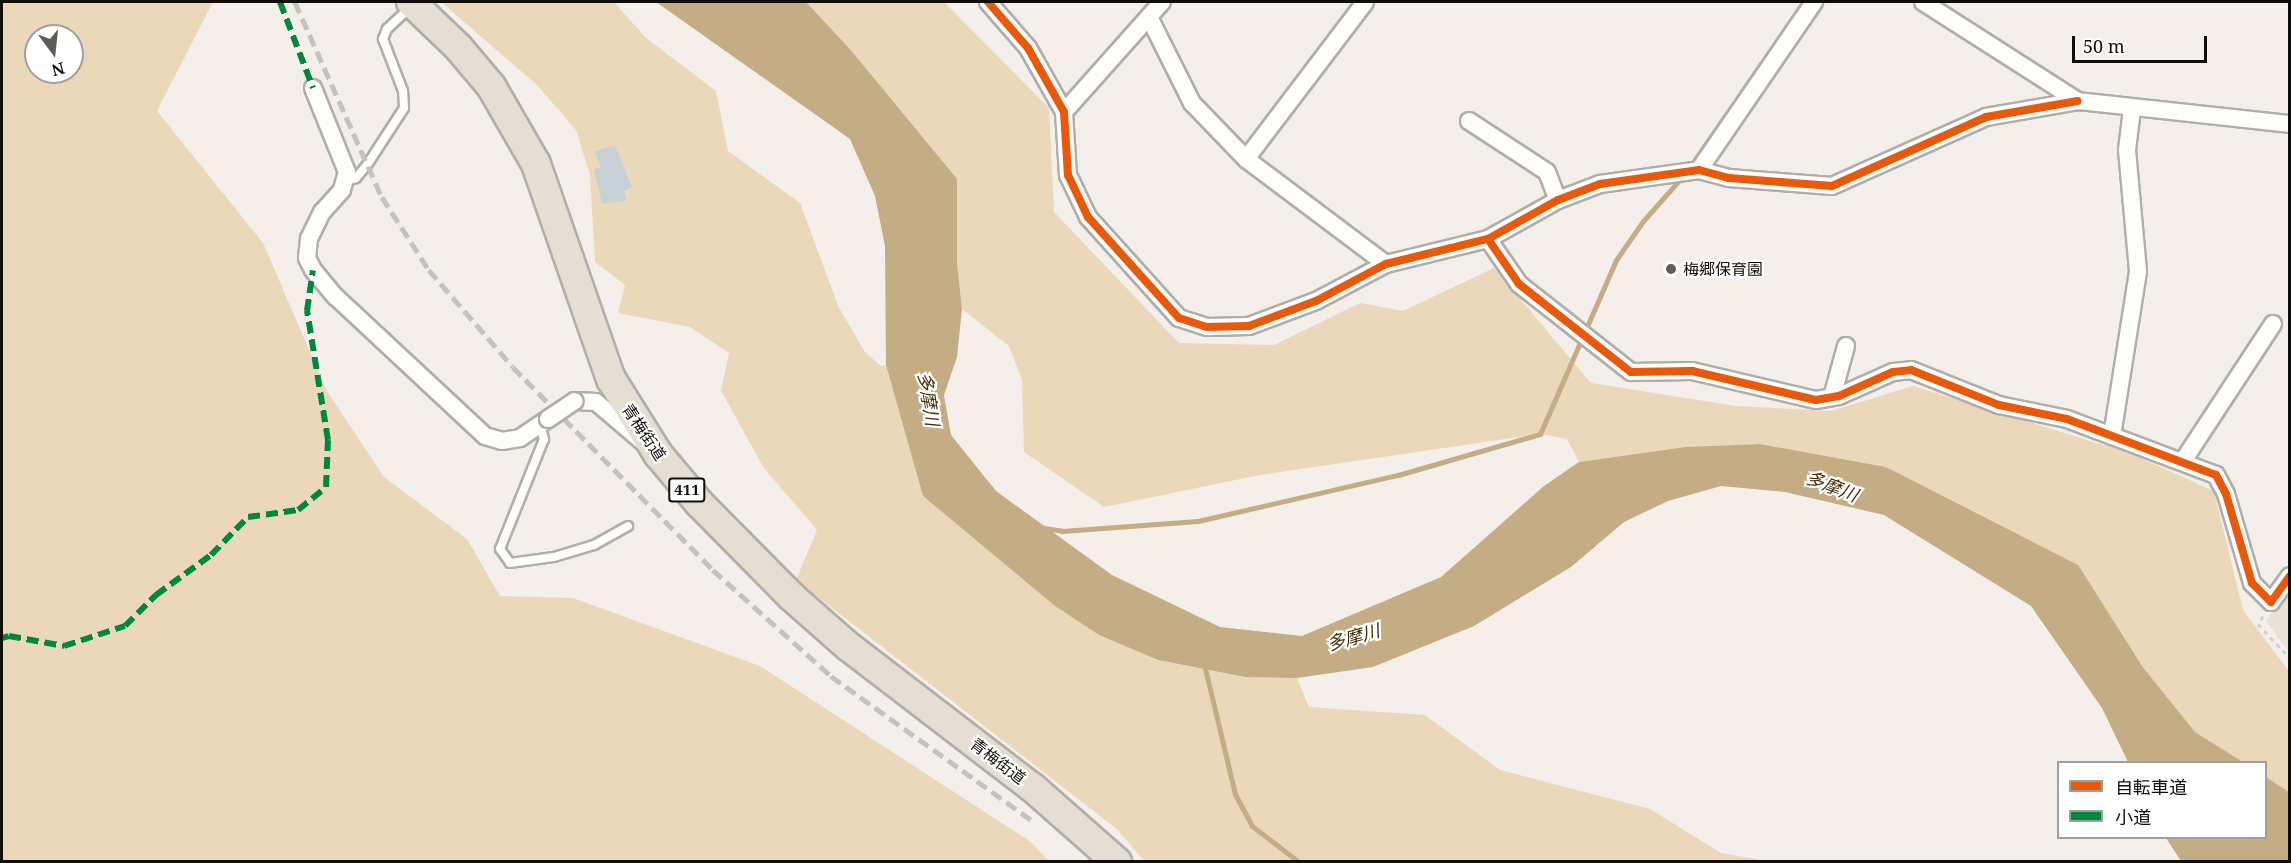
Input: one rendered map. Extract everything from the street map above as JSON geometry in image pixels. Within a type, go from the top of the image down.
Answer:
[{"type":"highway","name":"青梅街道","points":[[412,3],[458,47],[491,86],[536,164],[611,379],[658,454],[699,503],[792,597],[849,647],[1033,788],[1117,861]]},
{"type":"street","points":[[988,2],[1028,48],[1065,112],[1068,175],[1088,217],[1179,318],[1208,327],[1249,326],[1316,301],[1386,264],[1488,239],[1558,200],[1600,184],[1699,170],[1729,178],[1832,186],[1986,117],[2078,101],[2132,109],[2289,124]]},
{"type":"street","points":[[1065,112],[1162,2]]},
{"type":"street","points":[[1246,159],[1365,2]]},
{"type":"street","points":[[1699,170],[1814,2]]},
{"type":"street","points":[[1923,2],[2078,101]]},
{"type":"street","points":[[1149,17],[1192,103],[1246,159],[1386,264]]},
{"type":"street","points":[[313,88],[346,165],[346,181],[322,212],[307,244],[307,258],[318,276],[485,436],[513,440],[575,401],[596,402],[658,454]]},
{"type":"street","points":[[2112,436],[2138,271],[2127,150],[2132,109]]},
{"type":"street","points":[[1469,121],[1547,172],[1558,200]]},
{"type":"street","points":[[1488,239],[1519,284],[1631,372],[1692,371],[1816,400],[1832,397],[1893,372],[1911,370],[1999,405],[2067,419],[2216,475],[2226,494],[2252,583],[2271,602],[2289,576]]},
{"type":"street","points":[[2183,461],[2273,324]]},
{"type":"street","points":[[1832,397],[1846,346]]},
{"type":"lane","points":[[346,181],[356,178],[367,165],[404,108],[403,91],[383,39],[387,29],[412,3]]},
{"type":"lane","points":[[544,422],[544,439],[500,549],[510,563],[554,557],[594,545],[628,526]]},
{"type":"path","points":[[2271,602],[2258,624],[2289,658]]},
{"type":"shaded area","points":[[2,2],[213,2],[157,111],[263,243],[327,391],[384,477],[467,539],[500,596],[573,598],[760,666],[1031,842],[1049,861],[2,861]]},
{"type":"shaded area","points":[[441,2],[614,2],[646,38],[716,91],[728,151],[800,203],[839,308],[865,352],[881,366],[886,365],[923,496],[1055,606],[1099,635],[1158,660],[1245,677],[1297,678],[1309,707],[1425,715],[1500,770],[1650,809],[1721,853],[1768,861],[1144,861],[1118,830],[796,580],[817,530],[764,468],[721,391],[729,353],[690,327],[618,313],[625,285],[595,262],[590,175],[576,130],[537,85]]},
{"type":"shaded area","points":[[806,2],[944,2],[1049,108],[1054,212],[1179,343],[1274,345],[1360,303],[1403,311],[1494,268],[1591,383],[1736,406],[1831,411],[1913,386],[2129,453],[2214,491],[2243,610],[2289,671],[2289,792],[2267,778],[2267,761],[2241,761],[2195,732],[2142,666],[1976,516],[1886,467],[1760,444],[1685,447],[1579,462],[1567,439],[1540,434],[1260,475],[1104,507],[1024,452],[1022,380],[1009,346],[962,309],[957,263],[849,48]]},
{"type":"shaded area","points":[[2289,588],[2289,652],[2266,621]]},
{"type":"water","name":"多摩川","points":[[656,2],[806,2],[849,48],[957,179],[957,263],[962,309],[957,357],[944,395],[951,435],[996,491],[1112,575],[1220,627],[1302,636],[1441,577],[1544,486],[1579,462],[1685,447],[1760,444],[1886,467],[2078,565],[2142,666],[2195,732],[2241,761],[2128,761],[2102,708],[2031,606],[1884,515],[1785,492],[1721,486],[1668,501],[1624,522],[1571,567],[1474,626],[1373,667],[1297,678],[1245,677],[1158,660],[1099,635],[1055,606],[923,496],[886,365],[885,246],[875,196],[850,139]]},
{"type":"water","points":[[2267,778],[2289,792],[2289,861],[2181,861],[2167,839],[2267,839]]},
{"type":"building","points":[[615,146],[632,187],[624,191],[627,200],[602,204],[594,169],[601,168],[595,151]]},
{"type":"waterway","points":[[1689,168],[1804,2]]},
{"type":"waterway","points":[[1044,528],[1062,531],[1198,521],[1398,475],[1540,434],[1616,260],[1643,221],[1683,176]]},
{"type":"waterway","points":[[1204,664],[1235,794],[1252,826],[1299,862]]},
{"type":"railway","points":[[295,2],[382,197],[429,270],[513,367],[713,570],[831,676],[1033,821]]},
{"type":"marked path","points":[[280,2],[313,88]]},
{"type":"marked path","points":[[2,638],[9,636],[64,646],[125,626],[156,595],[211,555],[248,517],[298,510],[326,487],[328,440],[307,311],[313,270]]},
{"type":"cycle path","points":[[988,2],[1028,48],[1064,112],[1068,175],[1088,217],[1179,318],[1207,327],[1249,326],[1316,301],[1386,264],[1488,239],[1558,200],[1600,184],[1699,170],[1729,178],[1832,186],[1986,117],[2078,101]]},
{"type":"cycle path","points":[[1488,239],[1519,284],[1631,372],[1692,371],[1816,400],[1839,396],[1893,372],[1911,370],[1999,405],[2067,419],[2216,475],[2226,494],[2252,583],[2271,602],[2290,576]]},
{"type":"place","name":"梅郷保育園","points":[[1671,269]]}]
